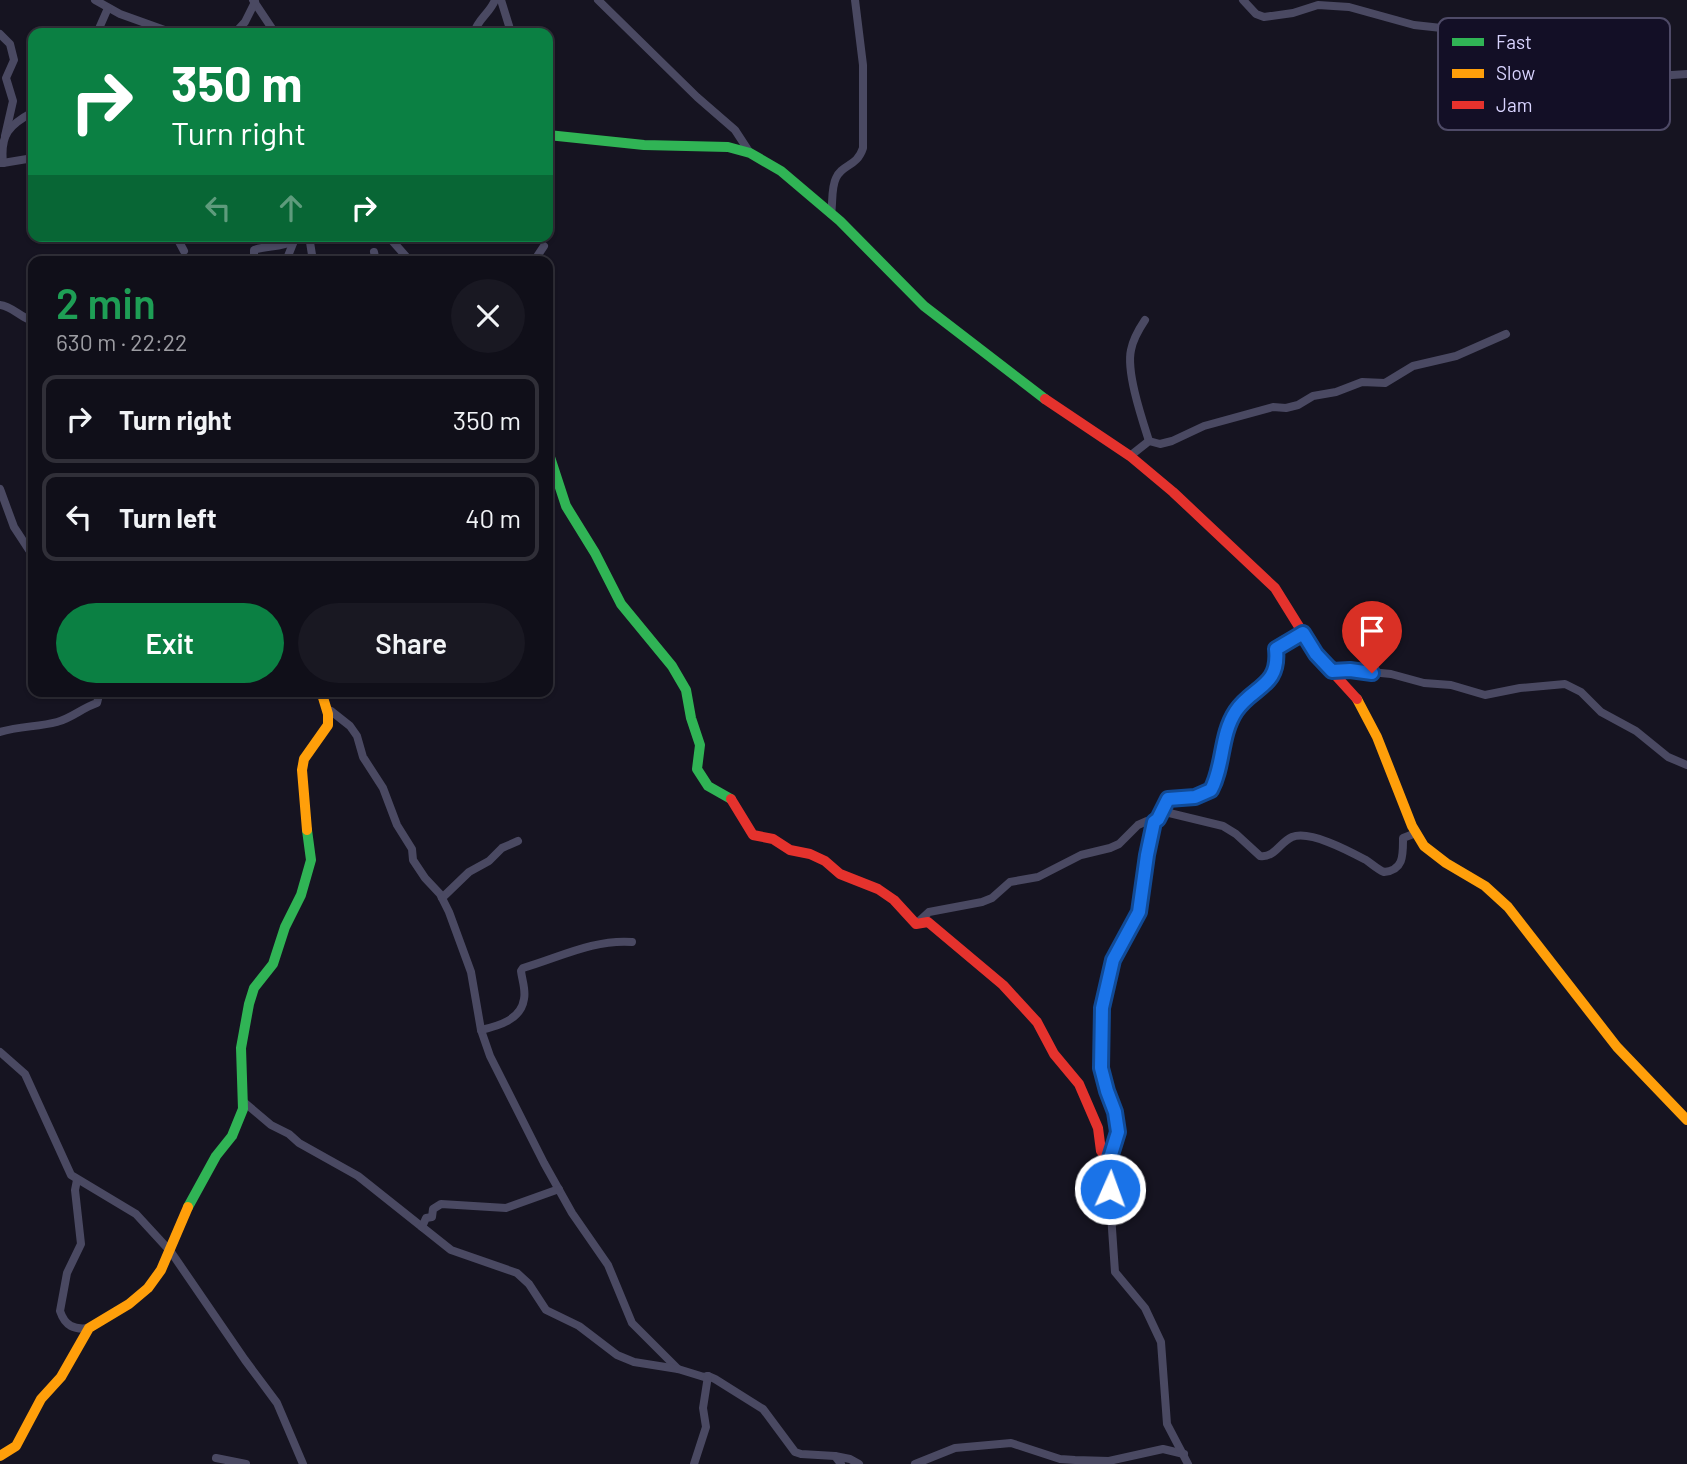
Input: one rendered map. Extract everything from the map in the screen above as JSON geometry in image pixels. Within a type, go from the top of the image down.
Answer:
[{"type":"street","points":[[95,0],[108,8],[160,28]]},
{"type":"street","points":[[475,28],[495,0]]},
{"type":"street","points":[[501,0],[510,28]]},
{"type":"street","points":[[598,0],[697,97],[735,130],[750,153]]},
{"type":"street","points":[[831,214],[836,178],[842,170],[858,160],[863,148],[863,65],[855,0]]},
{"type":"street","points":[[1243,0],[1255,13],[1264,17],[1285,15],[1318,5],[1349,8],[1414,25],[1438,28]]},
{"type":"street","points":[[240,28],[254,1]]},
{"type":"street","points":[[254,1],[272,28]]},
{"type":"street","points":[[99,28],[108,8]]},
{"type":"street","points":[[0,34],[10,44],[14,60],[6,78],[13,101],[1,145],[1,163],[28,159]]},
{"type":"street","points":[[5,136],[15,122],[28,115]]},
{"type":"street","points":[[553,136],[645,145],[728,147],[750,153],[781,171],[831,214],[924,306],[1043,398],[1130,456],[1180,498],[1275,588],[1316,654],[1357,698],[1424,846],[1485,886],[1508,907],[1617,1047],[1687,1119]]},
{"type":"street","points":[[179,242],[184,251]]},
{"type":"street","points":[[254,256],[254,250],[258,248],[280,247],[289,242]]},
{"type":"street","points":[[393,242],[406,256]]},
{"type":"street","points":[[537,256],[544,246]]},
{"type":"street","points":[[0,305],[28,319]]},
{"type":"street","points":[[1145,320],[1131,348],[1129,361],[1149,441]]},
{"type":"street","points":[[1149,441],[1160,444],[1172,442],[1204,426],[1273,407],[1298,405],[1313,396],[1336,392],[1362,382],[1385,383],[1413,366],[1456,356],[1506,334]]},
{"type":"street","points":[[1130,456],[1149,441]]},
{"type":"street","points":[[553,466],[566,506],[595,553],[621,604],[672,666],[686,690],[691,718],[701,745],[697,769],[704,781],[731,799],[753,835],[773,839],[790,850],[810,854],[825,861],[840,874],[878,889],[894,900],[916,924]]},
{"type":"street","points":[[0,489],[14,527],[28,548]]},
{"type":"street","points":[[1188,1464],[1167,1424],[1161,1342],[1146,1308],[1115,1272],[1109,1161],[1118,1132],[1115,1112],[1101,1068],[1102,1008],[1113,960],[1139,912],[1154,822],[1168,799],[1195,797],[1211,790],[1234,713],[1267,683],[1277,662],[1276,649],[1303,633]]},
{"type":"street","points":[[1332,671],[1391,674],[1423,683],[1451,685],[1485,695],[1565,684],[1581,692],[1601,712],[1636,731],[1668,757],[1687,765]]},
{"type":"street","points":[[0,732],[64,720],[84,707],[97,703],[98,697]]},
{"type":"street","points":[[243,1110],[241,1048],[254,988],[273,964],[285,927],[308,876],[311,849],[303,804],[302,770],[304,759],[325,732],[328,714],[323,697]]},
{"type":"street","points":[[328,714],[331,711],[350,726],[357,736],[363,757],[387,796],[397,825],[412,849],[413,860],[442,898],[471,972],[481,1030],[499,1074],[559,1189],[576,1220],[608,1265],[632,1323],[678,1369]]},
{"type":"street","points":[[1161,811],[1223,826],[1260,856],[1273,854],[1295,836],[1308,836],[1345,850],[1384,872],[1393,871],[1399,866],[1403,860],[1403,838],[1416,833]]},
{"type":"street","points":[[916,924],[929,912],[982,902],[992,898],[1010,882],[1038,877],[1078,856],[1110,848],[1119,844],[1138,825],[1147,821],[1154,822]]},
{"type":"street","points":[[442,898],[469,872],[489,861],[502,848],[518,841]]},
{"type":"street","points":[[916,924],[928,922],[1003,985],[1037,1022],[1054,1054],[1079,1084],[1098,1128],[1101,1151],[1109,1161]]},
{"type":"street","points":[[481,1030],[506,1024],[522,1006],[524,990],[521,969],[558,955],[612,942],[632,942]]},
{"type":"street","points":[[0,1052],[26,1074],[66,1166],[77,1180],[136,1214],[170,1252],[277,1403],[303,1464]]},
{"type":"street","points":[[77,1180],[75,1190],[81,1244],[67,1273],[60,1311],[69,1326],[77,1330],[89,1328],[130,1304],[148,1289],[161,1270],[187,1209],[216,1156],[232,1136],[245,1103],[271,1125],[323,1158],[347,1169],[458,1253],[517,1273],[529,1284],[546,1310],[575,1323],[626,1360],[708,1376],[758,1405],[785,1435],[795,1452],[838,1460],[850,1459],[859,1464]]},
{"type":"street","points":[[422,1227],[426,1218],[432,1217],[433,1209],[441,1204],[506,1208],[559,1189]]},
{"type":"street","points":[[0,1456],[16,1446],[41,1399],[61,1377],[89,1328]]},
{"type":"street","points":[[694,1464],[706,1427],[703,1408],[708,1376]]},
{"type":"street","points":[[915,1464],[955,1448],[1011,1443],[1060,1459],[1075,1460],[1109,1461],[1163,1449],[1184,1454]]},
{"type":"street","points":[[216,1458],[246,1464]]},
{"type":"traffic: fast","points":[[553,136],[644,145],[728,147],[750,153],[781,171],[840,221],[924,306],[1045,399]]},
{"type":"traffic: fast","points":[[553,466],[566,506],[595,553],[621,604],[672,666],[686,690],[700,745],[697,769],[708,786],[731,799]]},
{"type":"traffic: fast","points":[[188,1207],[216,1156],[232,1136],[243,1109],[241,1048],[249,1004],[254,988],[273,964],[285,927],[301,895],[311,860],[307,830]]},
{"type":"traffic: slow","points":[[307,830],[302,770],[304,759],[328,725],[323,697]]},
{"type":"traffic: slow","points":[[1357,699],[1377,737],[1412,826],[1424,846],[1446,863],[1485,886],[1508,907],[1617,1047],[1687,1120]]},
{"type":"traffic: slow","points":[[0,1456],[16,1446],[41,1399],[61,1377],[89,1328],[129,1304],[148,1288],[161,1270],[188,1207]]},
{"type":"traffic: jam","points":[[1045,399],[1130,456],[1173,492],[1275,588],[1316,654],[1357,699]]},
{"type":"traffic: jam","points":[[731,799],[753,835],[773,839],[790,850],[810,854],[825,861],[840,874],[878,889],[894,900],[916,924],[928,922],[1003,985],[1037,1022],[1054,1054],[1079,1084],[1098,1128],[1101,1151],[1109,1161]]},
{"type":"route","points":[[1110,1189],[1109,1161],[1118,1132],[1115,1112],[1101,1068],[1102,1008],[1113,960],[1141,905],[1154,822],[1168,799],[1195,797],[1211,790],[1234,713],[1267,683],[1277,662],[1276,649],[1303,633],[1316,654],[1332,671],[1339,669],[1372,673]]}]
